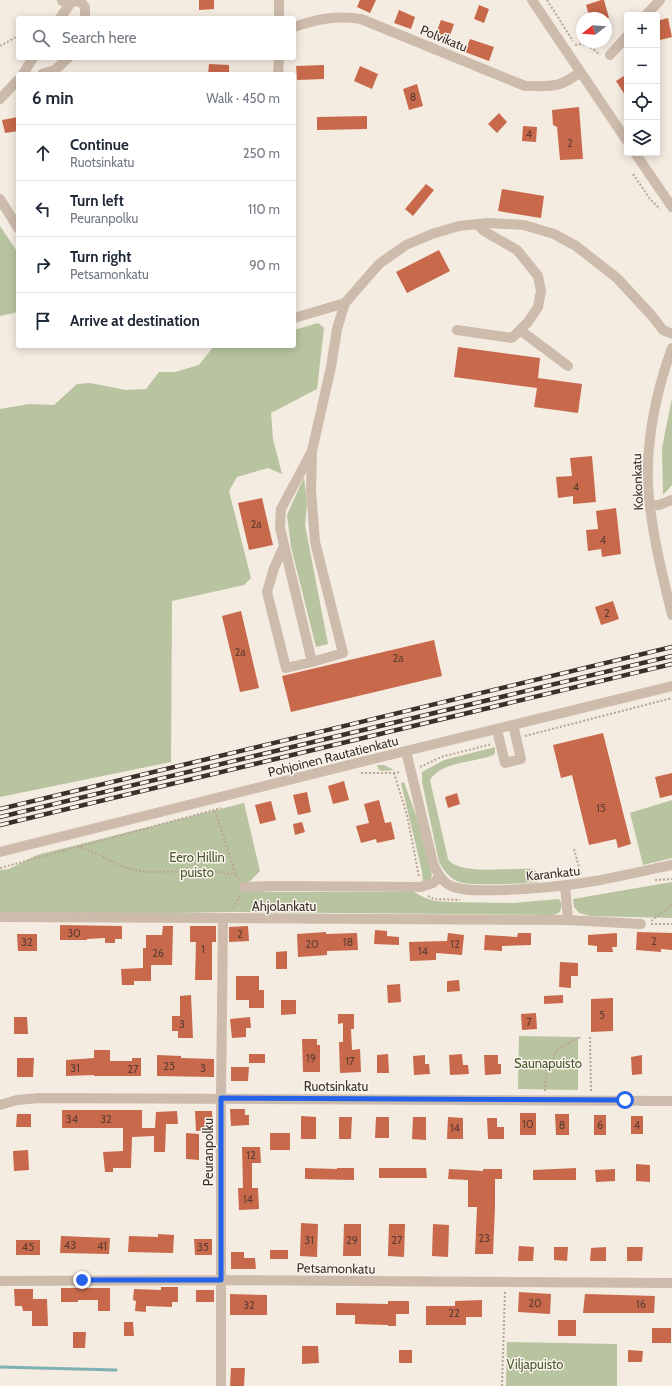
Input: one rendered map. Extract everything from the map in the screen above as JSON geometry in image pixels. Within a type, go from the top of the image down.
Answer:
[{"type":"street","points":[[279,0],[279,16]]},
{"type":"street","points":[[532,0],[624,137]]},
{"type":"street","points":[[649,12],[660,0]]},
{"type":"street","points":[[61,16],[68,1],[81,2],[85,7],[85,16]]},
{"type":"street","name":"Polvikatu","points":[[296,26],[315,20],[335,17],[361,19],[525,86],[549,86],[561,84],[580,72]]},
{"type":"street","points":[[610,55],[624,39]]},
{"type":"street","points":[[24,72],[32,60]]},
{"type":"street","points":[[48,72],[55,70],[66,60]]},
{"type":"street","points":[[278,72],[279,60]]},
{"type":"street","points":[[0,99],[16,82]]},
{"type":"street","points":[[637,156],[668,210]]},
{"type":"street","points":[[0,199],[16,225]]},
{"type":"street","points":[[284,546],[274,568],[267,592],[286,668],[343,653],[315,542],[311,490],[312,451],[331,367],[337,329],[345,303],[379,264],[406,246],[432,234],[459,226],[488,223],[524,225],[554,234],[576,246],[617,278],[663,330],[672,334]]},
{"type":"street","points":[[457,330],[512,338],[538,307],[541,291],[538,276],[516,250],[484,231],[476,224]]},
{"type":"street","points":[[296,317],[345,303]]},
{"type":"street","points":[[520,330],[568,366]]},
{"type":"street","name":"Kokonkatu","points":[[672,348],[670,365],[654,413],[650,442],[648,481],[650,506],[658,553],[672,615]]},
{"type":"street","points":[[312,451],[281,509],[280,528],[312,662]]},
{"type":"street","points":[[650,506],[659,505],[672,500]]},
{"type":"street","name":"Pohjoinen Rautatienkatu","points":[[0,852],[672,686]]},
{"type":"street","points":[[497,730],[505,762],[521,759],[513,726]]},
{"type":"street","points":[[244,887],[421,887],[433,883],[440,877],[433,863],[406,751]]},
{"type":"street","name":"Karankatu","points":[[440,877],[454,887],[469,890],[526,889],[582,883],[672,865]]},
{"type":"street","points":[[565,885],[568,920]]},
{"type":"street","name":"Ahjolankatu","points":[[0,917],[568,920],[640,924]]},
{"type":"street","name":"Peuranpolku","points":[[221,1386],[221,1098],[223,919]]},
{"type":"street","name":"Ruotsinkatu","points":[[0,1105],[17,1100],[39,1098],[672,1101]]},
{"type":"street","name":"Petsamonkatu","points":[[0,1281],[221,1280],[672,1284]]},
{"type":"path","points":[[0,46],[16,37]]},
{"type":"path","points":[[575,45],[581,43],[585,44],[603,57],[607,58],[610,55]]},
{"type":"path","points":[[633,174],[650,199],[668,210]]},
{"type":"path","points":[[516,738],[672,698]]},
{"type":"path","points":[[355,774],[394,773],[422,767],[442,757],[500,742]]},
{"type":"path","points":[[394,773],[407,815],[423,894],[434,899],[465,900]]},
{"type":"path","points":[[0,868],[222,808]]},
{"type":"path","points":[[215,811],[236,875],[244,887],[234,906],[223,919]]},
{"type":"path","points":[[79,847],[98,854],[123,867],[146,872],[213,871],[236,875]]},
{"type":"path","points":[[574,849],[582,883]]},
{"type":"path","points":[[655,880],[672,879]]},
{"type":"path","points":[[672,905],[646,924],[672,924]]},
{"type":"path","points":[[545,1100],[546,1078],[556,1050],[581,1037]]},
{"type":"path","points":[[590,1037],[591,1100]]},
{"type":"path","points":[[502,1386],[505,1283]]},
{"type":"green space","points":[[0,226],[16,250],[16,312],[0,316]]},
{"type":"green space","points":[[318,323],[324,328],[317,389],[271,413],[273,439],[282,474],[268,468],[237,477],[229,491],[251,578],[244,585],[172,601],[171,762],[0,797],[0,409],[29,404],[54,405],[77,384],[90,383],[126,390],[146,389],[159,372],[175,372],[199,365],[212,348],[296,348],[296,329]]},
{"type":"green space","points":[[672,398],[672,485],[663,495],[662,448]]},
{"type":"green space","points":[[304,477],[307,503],[305,525],[328,644],[316,647],[291,547],[287,515]]},
{"type":"green space","points":[[495,747],[495,753],[493,755],[486,758],[459,763],[442,769],[430,780],[448,859],[454,864],[474,869],[533,869],[540,875],[538,882],[473,884],[459,882],[445,871],[439,862],[422,782],[422,772],[444,760]]},
{"type":"green space","points":[[377,765],[384,765],[394,770],[382,771],[379,770]]},
{"type":"green space","points":[[404,782],[417,818],[432,875],[430,881],[423,885],[422,871],[401,783]]},
{"type":"green space","points":[[672,800],[672,858],[643,865],[630,813]]},
{"type":"green space","name":"Eero Hillin puisto","points":[[244,803],[260,871],[250,881],[241,886],[240,890],[273,892],[414,892],[435,901],[450,902],[513,903],[559,899],[562,906],[559,913],[553,915],[233,912],[0,916],[0,870],[9,869],[37,855]]},
{"type":"green space","points":[[672,882],[672,918],[590,916],[579,913],[574,907],[573,899]]},
{"type":"green space","name":"Saunapuisto","points":[[519,1036],[578,1037],[578,1090],[518,1089]]},
{"type":"green space","name":"Viljapuisto","points":[[507,1342],[617,1344],[617,1386],[506,1386]]},
{"type":"building","points":[[199,0],[214,0],[214,9],[199,10]]},
{"type":"building","points":[[360,0],[376,0],[370,13],[357,7]]},
{"type":"building","points":[[604,0],[607,12],[588,12],[586,5]]},
{"type":"building","points":[[479,5],[489,9],[484,23],[474,19]]},
{"type":"building","points":[[399,10],[415,17],[411,29],[394,23]]},
{"type":"building","points":[[668,18],[672,37],[660,40],[660,20]]},
{"type":"building","points":[[441,20],[454,24],[447,44],[434,39]]},
{"type":"building","points":[[470,39],[494,47],[489,61],[465,52]]},
{"type":"building","points":[[209,64],[229,65],[229,72],[208,72]]},
{"type":"building","points":[[324,65],[324,79],[297,80],[296,66]]},
{"type":"building","points":[[360,66],[378,74],[372,89],[354,81]]},
{"type":"building","points":[[624,76],[624,93],[616,81]]},
{"type":"building","points":[[417,84],[423,106],[409,110],[403,89]]},
{"type":"building","points":[[579,107],[583,159],[560,160],[557,127],[553,125],[552,110]]},
{"type":"building","points":[[499,113],[507,122],[497,133],[488,124]]},
{"type":"building","points":[[367,116],[367,129],[317,130],[317,117]]},
{"type":"building","points":[[16,117],[16,131],[5,133],[2,120]]},
{"type":"building","points":[[523,126],[537,127],[536,142],[522,141]]},
{"type":"building","points":[[426,184],[434,190],[413,216],[405,209]]},
{"type":"building","points":[[502,189],[544,196],[541,218],[498,211]]},
{"type":"building","points":[[439,250],[450,271],[407,293],[396,272]]},
{"type":"building","points":[[458,347],[540,358],[538,378],[582,384],[578,413],[534,407],[537,388],[454,377]]},
{"type":"building","points":[[592,456],[596,502],[573,504],[573,496],[558,498],[556,477],[572,476],[570,458]]},
{"type":"building","points":[[262,498],[273,545],[249,550],[238,503]]},
{"type":"building","points":[[616,508],[621,554],[602,557],[601,549],[588,551],[586,530],[598,529],[596,511]]},
{"type":"building","points":[[613,601],[619,619],[601,625],[595,607]]},
{"type":"building","points":[[241,611],[259,688],[240,692],[222,616]]},
{"type":"building","points":[[434,640],[442,676],[291,712],[282,676]]},
{"type":"building","points":[[603,733],[631,844],[618,848],[616,839],[589,845],[572,775],[561,778],[553,745]]},
{"type":"building","points":[[672,773],[672,795],[660,798],[655,777]]},
{"type":"building","points":[[344,781],[349,800],[333,804],[328,786]]},
{"type":"building","points":[[307,792],[311,812],[298,815],[293,795]]},
{"type":"building","points":[[457,793],[460,804],[448,808],[445,797]]},
{"type":"building","points":[[379,800],[385,823],[391,822],[395,839],[377,843],[376,839],[361,843],[356,826],[369,823],[364,804]]},
{"type":"building","points":[[271,801],[276,820],[260,824],[255,805]]},
{"type":"building","points":[[302,822],[305,832],[295,835],[293,824]]},
{"type":"building","points":[[60,925],[122,926],[122,939],[115,939],[115,943],[105,943],[105,938],[60,940]]},
{"type":"building","points":[[163,926],[173,926],[172,965],[151,965],[151,981],[134,981],[134,985],[122,985],[121,969],[143,968],[143,948],[146,948],[146,935],[162,935]]},
{"type":"building","points":[[190,926],[216,926],[216,942],[212,942],[212,980],[195,980],[196,942],[190,942]]},
{"type":"building","points":[[248,926],[249,941],[229,942],[229,927]]},
{"type":"building","points":[[375,930],[387,931],[387,936],[399,937],[399,945],[374,944]]},
{"type":"building","points":[[326,932],[326,934],[357,933],[358,950],[327,951],[327,955],[298,957],[297,934]]},
{"type":"building","points":[[637,932],[672,933],[672,950],[661,949],[661,952],[636,950]]},
{"type":"building","points":[[448,933],[464,935],[462,955],[436,953],[436,960],[410,961],[409,942],[447,941]]},
{"type":"building","points":[[518,933],[531,933],[531,945],[502,946],[502,951],[484,950],[485,935],[517,937]]},
{"type":"building","points":[[617,933],[617,947],[612,947],[613,952],[597,952],[597,946],[588,945],[588,935]]},
{"type":"building","points":[[17,934],[37,934],[37,951],[18,951]]},
{"type":"building","points":[[287,951],[287,969],[276,969],[276,952]]},
{"type":"building","points":[[560,962],[578,963],[578,976],[571,976],[571,988],[559,987]]},
{"type":"building","points":[[236,976],[259,976],[259,990],[264,990],[264,1008],[249,1008],[249,1000],[236,1000]]},
{"type":"building","points":[[459,980],[460,991],[447,992],[447,981]]},
{"type":"building","points":[[400,984],[401,1002],[388,1003],[387,985]]},
{"type":"building","points":[[191,995],[193,1038],[178,1038],[178,1031],[172,1031],[172,1016],[180,1016],[180,996]]},
{"type":"building","points":[[563,995],[563,1003],[544,1004],[544,996]]},
{"type":"building","points":[[613,998],[613,1031],[591,1032],[591,999]]},
{"type":"building","points":[[281,1000],[296,1000],[296,1014],[281,1015]]},
{"type":"building","points":[[536,1013],[537,1029],[522,1030],[521,1014]]},
{"type":"building","points":[[338,1014],[354,1014],[354,1029],[351,1029],[352,1050],[360,1049],[361,1072],[340,1073],[339,1042],[343,1042],[343,1023],[338,1024]]},
{"type":"building","points":[[14,1017],[27,1017],[28,1034],[14,1034]]},
{"type":"building","points":[[250,1017],[251,1028],[246,1028],[246,1037],[232,1038],[230,1019]]},
{"type":"building","points":[[302,1039],[317,1039],[317,1045],[320,1045],[320,1072],[303,1072]]},
{"type":"building","points":[[94,1050],[110,1050],[110,1061],[132,1061],[132,1058],[141,1058],[141,1076],[66,1076],[66,1060],[94,1058]]},
{"type":"building","points":[[249,1054],[265,1054],[265,1063],[249,1063]]},
{"type":"building","points":[[388,1054],[389,1073],[377,1073],[377,1055]]},
{"type":"building","points":[[462,1054],[463,1065],[468,1065],[469,1074],[450,1075],[449,1055]]},
{"type":"building","points":[[157,1055],[181,1056],[181,1058],[214,1059],[214,1077],[157,1076]]},
{"type":"building","points":[[425,1055],[425,1064],[429,1064],[430,1074],[414,1075],[413,1056]]},
{"type":"building","points":[[484,1055],[498,1055],[498,1064],[501,1064],[501,1074],[485,1075]]},
{"type":"building","points":[[642,1055],[642,1074],[632,1075],[631,1057]]},
{"type":"building","points":[[17,1058],[34,1058],[33,1077],[17,1077]]},
{"type":"building","points":[[231,1067],[249,1067],[248,1081],[231,1081]]},
{"type":"building","points":[[230,1109],[245,1109],[245,1115],[249,1115],[249,1125],[231,1126]]},
{"type":"building","points":[[62,1110],[142,1110],[142,1128],[155,1128],[156,1112],[177,1111],[178,1124],[166,1124],[165,1152],[154,1152],[154,1136],[132,1137],[131,1168],[113,1168],[113,1172],[105,1172],[103,1152],[123,1151],[123,1128],[62,1128]]},
{"type":"building","points":[[195,1111],[212,1111],[213,1130],[196,1131]]},
{"type":"building","points":[[520,1113],[536,1113],[536,1135],[520,1135]]},
{"type":"building","points":[[17,1114],[31,1114],[31,1127],[16,1127]]},
{"type":"building","points":[[555,1114],[569,1114],[569,1135],[556,1135]]},
{"type":"building","points":[[594,1115],[606,1115],[606,1135],[594,1135]]},
{"type":"building","points":[[301,1116],[316,1117],[316,1139],[301,1139]]},
{"type":"building","points":[[631,1116],[643,1116],[643,1134],[631,1134]]},
{"type":"building","points":[[339,1117],[352,1117],[351,1139],[339,1139]]},
{"type":"building","points":[[376,1117],[389,1117],[389,1138],[375,1138]]},
{"type":"building","points":[[413,1117],[426,1117],[426,1140],[412,1139]]},
{"type":"building","points":[[448,1117],[463,1118],[463,1139],[447,1139]]},
{"type":"building","points":[[487,1118],[497,1118],[497,1127],[504,1127],[504,1139],[488,1139]]},
{"type":"building","points":[[186,1133],[199,1134],[199,1160],[186,1159]]},
{"type":"building","points":[[270,1133],[290,1133],[290,1150],[270,1150]]},
{"type":"building","points":[[242,1147],[260,1147],[261,1163],[252,1163],[252,1188],[258,1188],[259,1209],[239,1210],[238,1188],[243,1188]]},
{"type":"building","points":[[28,1150],[29,1170],[14,1171],[13,1151]]},
{"type":"building","points":[[636,1164],[650,1165],[650,1182],[636,1181]]},
{"type":"building","points":[[305,1168],[354,1168],[354,1180],[305,1179]]},
{"type":"building","points":[[379,1168],[426,1168],[427,1178],[379,1178]]},
{"type":"building","points":[[576,1168],[576,1180],[533,1180],[533,1170]]},
{"type":"building","points":[[449,1169],[483,1171],[483,1169],[502,1169],[502,1179],[495,1179],[493,1254],[475,1254],[477,1207],[468,1207],[468,1180],[448,1179]]},
{"type":"building","points":[[615,1169],[615,1181],[596,1182],[595,1170]]},
{"type":"building","points":[[301,1223],[318,1224],[317,1257],[300,1256]]},
{"type":"building","points":[[344,1224],[361,1224],[361,1256],[343,1256]]},
{"type":"building","points":[[389,1224],[405,1224],[404,1257],[388,1256]]},
{"type":"building","points":[[433,1224],[449,1225],[448,1257],[432,1256]]},
{"type":"building","points":[[158,1234],[174,1235],[173,1253],[128,1252],[129,1236],[158,1237]]},
{"type":"building","points":[[61,1236],[110,1238],[109,1254],[60,1253]]},
{"type":"building","points":[[194,1239],[212,1239],[212,1255],[195,1255]]},
{"type":"building","points":[[16,1240],[40,1240],[40,1255],[16,1255]]},
{"type":"building","points":[[519,1246],[534,1247],[533,1261],[518,1261]]},
{"type":"building","points":[[554,1247],[568,1247],[567,1261],[554,1260]]},
{"type":"building","points":[[606,1247],[606,1261],[590,1261],[591,1248]]},
{"type":"building","points":[[627,1247],[643,1247],[642,1261],[627,1261]]},
{"type":"building","points":[[270,1250],[288,1250],[288,1259],[270,1259]]},
{"type":"building","points":[[231,1252],[244,1252],[244,1258],[255,1258],[256,1269],[231,1269]]},
{"type":"building","points":[[161,1287],[178,1287],[178,1302],[172,1302],[172,1307],[146,1306],[146,1312],[135,1311],[136,1301],[133,1300],[134,1289],[161,1290]]},
{"type":"building","points":[[61,1288],[110,1288],[110,1311],[98,1311],[98,1300],[61,1302]]},
{"type":"building","points":[[14,1289],[33,1289],[33,1299],[47,1299],[48,1326],[32,1326],[32,1311],[23,1311],[22,1306],[15,1306]]},
{"type":"building","points":[[196,1290],[214,1290],[214,1302],[196,1302]]},
{"type":"building","points":[[519,1292],[551,1294],[550,1314],[518,1312]]},
{"type":"building","points":[[230,1294],[267,1295],[267,1315],[230,1315]]},
{"type":"building","points":[[585,1294],[655,1296],[654,1313],[583,1313]]},
{"type":"building","points":[[482,1300],[482,1317],[466,1317],[466,1325],[426,1325],[426,1306],[455,1306],[455,1301]]},
{"type":"building","points":[[388,1301],[409,1301],[409,1314],[396,1314],[396,1326],[355,1324],[355,1315],[336,1315],[336,1303],[388,1304]]},
{"type":"building","points":[[558,1320],[576,1320],[576,1336],[558,1336]]},
{"type":"building","points":[[124,1322],[133,1322],[134,1336],[124,1336]]},
{"type":"building","points":[[652,1328],[671,1328],[671,1343],[652,1343]]},
{"type":"building","points":[[73,1332],[86,1332],[85,1348],[73,1348]]},
{"type":"building","points":[[302,1346],[318,1346],[319,1363],[302,1364]]},
{"type":"building","points":[[399,1350],[412,1350],[412,1363],[399,1363]]},
{"type":"building","points":[[628,1350],[643,1351],[642,1362],[628,1362]]},
{"type":"building","points":[[231,1368],[245,1368],[244,1386],[230,1386]]},
{"type":"waterway","points":[[0,1367],[116,1370]]},
{"type":"railway","points":[[0,809],[672,647]]},
{"type":"railway","points":[[0,817],[672,656]]},
{"type":"railway","points":[[0,825],[672,664]]},
{"type":"route","points":[[82,1280],[221,1280],[221,1098],[625,1100]]}]
